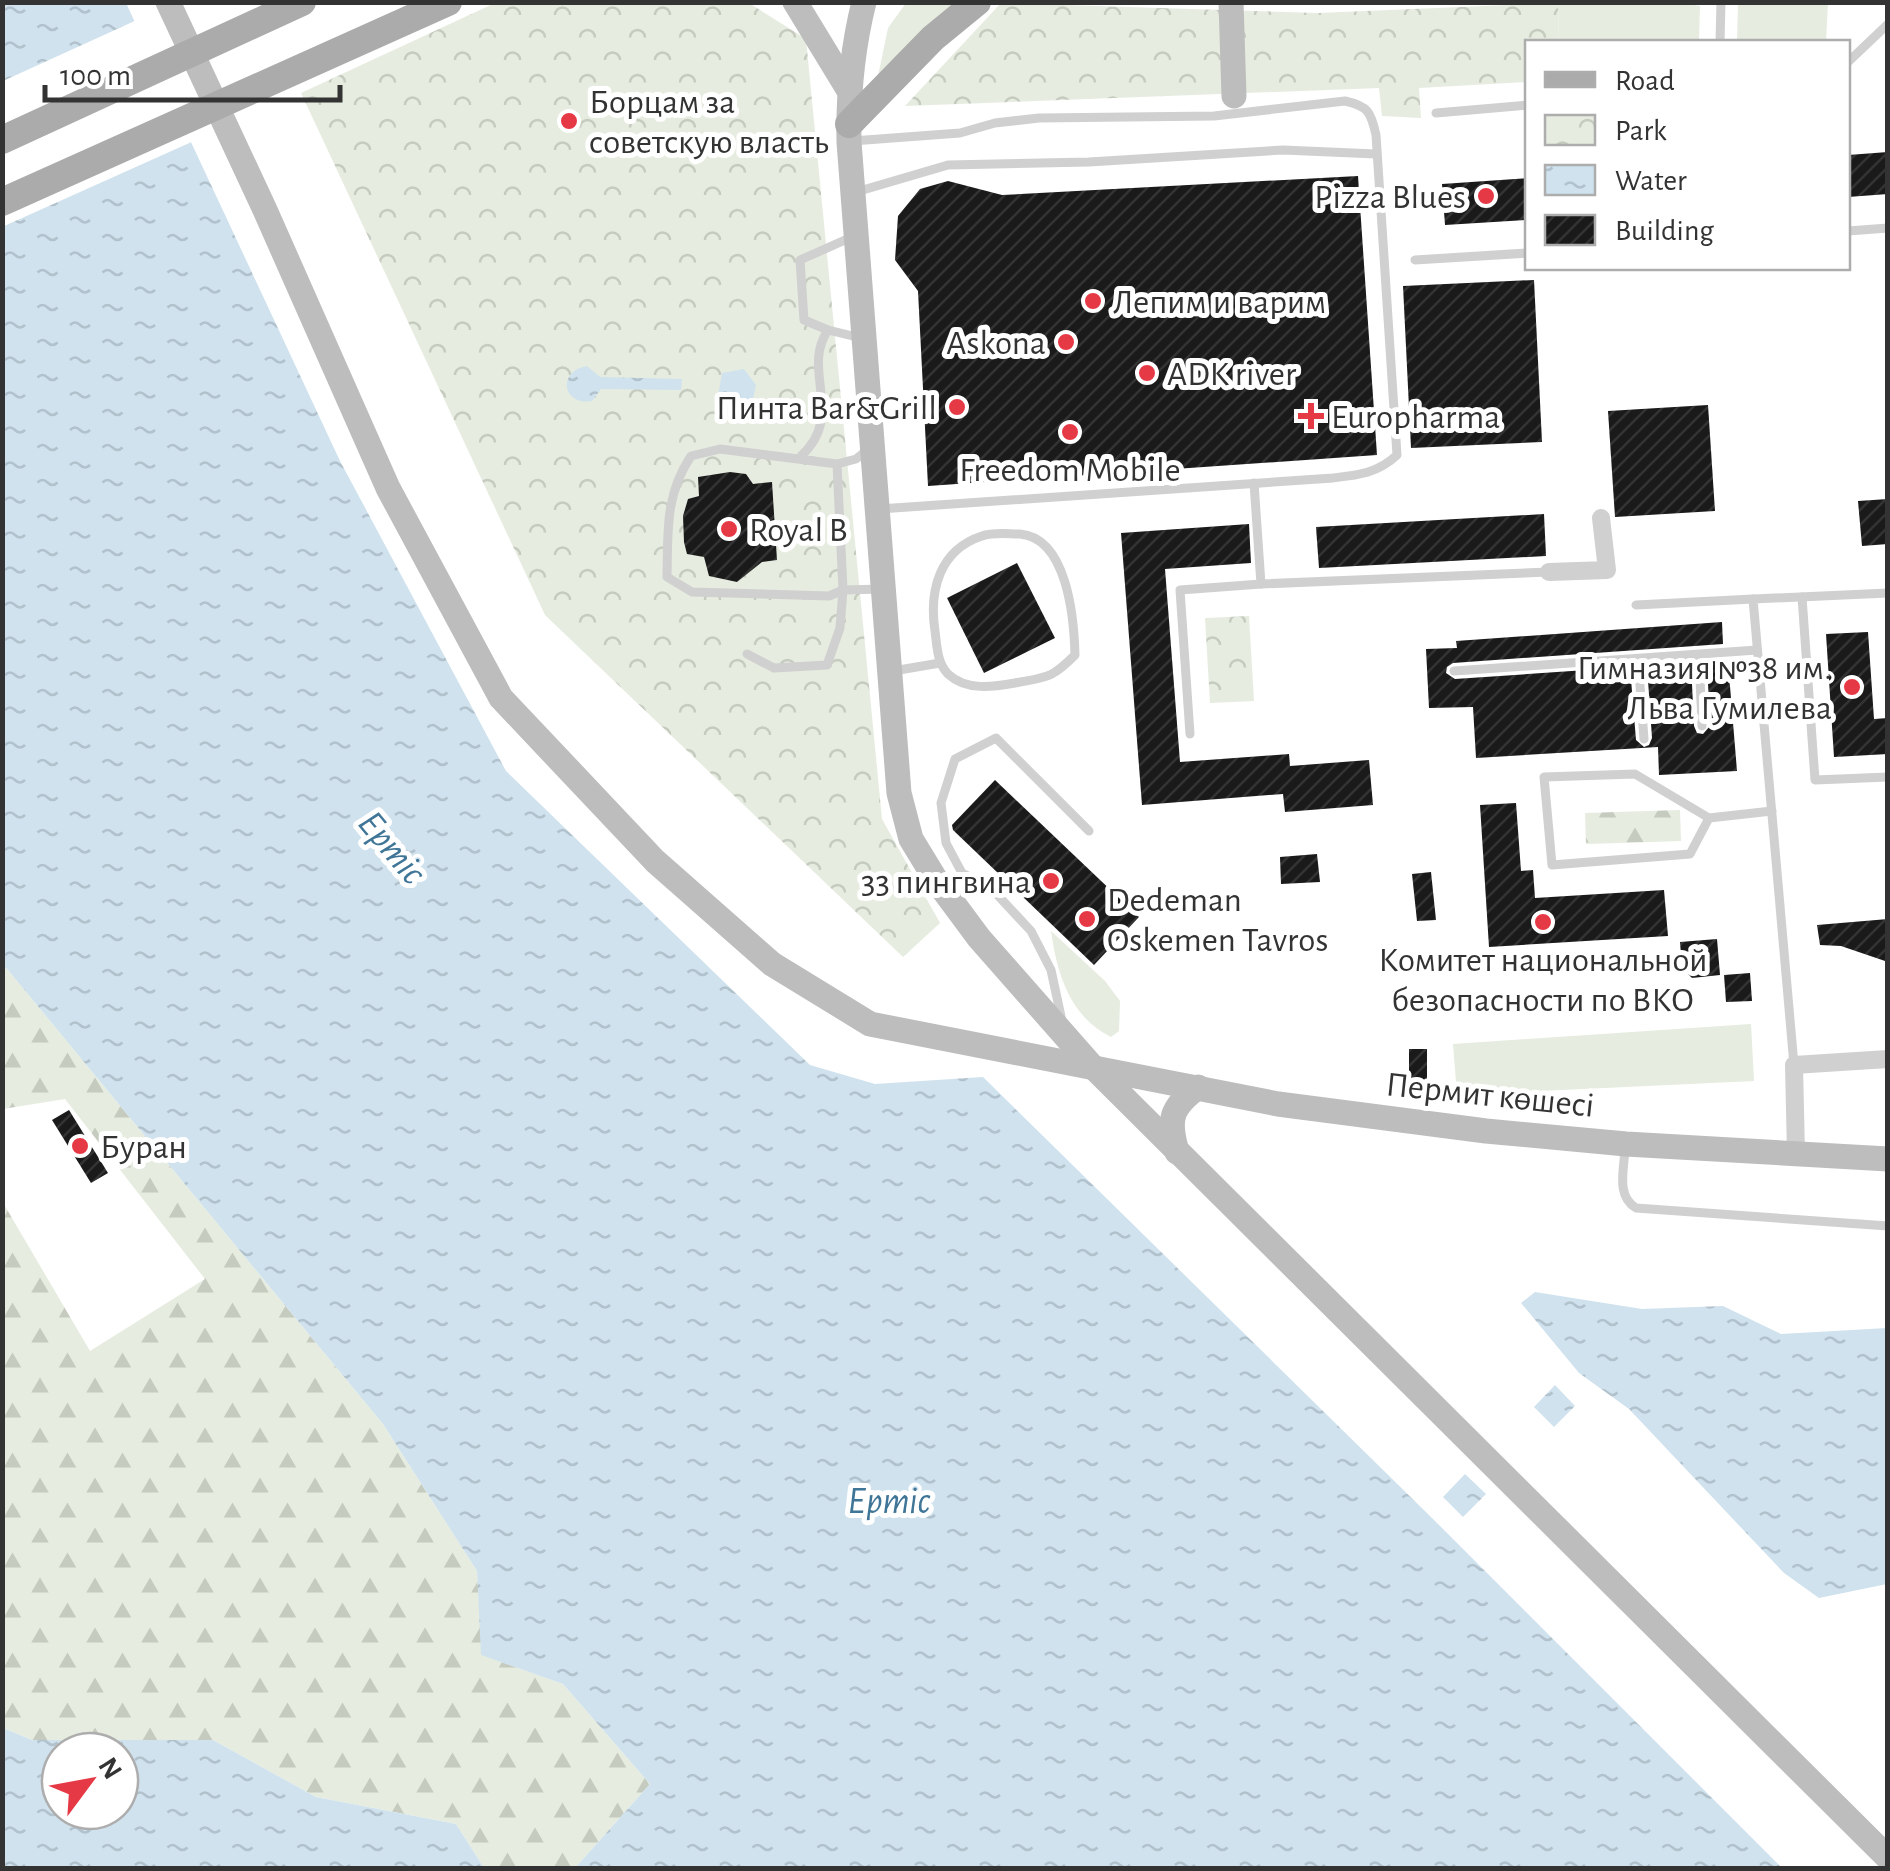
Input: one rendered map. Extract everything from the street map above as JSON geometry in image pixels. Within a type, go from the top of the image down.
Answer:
[{"type":"main road","name":"Пермит көшесі","points":[[168,2],[266,210],[388,488],[501,698],[654,860],[772,964],[870,1024],[1297,1106],[1486,1131],[1626,1144],[1888,1159]]},
{"type":"main road","points":[[2,140],[302,2]]},
{"type":"main road","points":[[2,202],[448,2]]},
{"type":"main road","points":[[795,2],[848,89]]},
{"type":"main road","points":[[864,2],[848,89],[849,133],[899,793],[911,839],[979,938],[1066,1039],[1888,1858]]},
{"type":"main road","points":[[849,133],[899,70],[977,2]]},
{"type":"main road","points":[[1231,2],[1234,96]]},
{"type":"main road","points":[[1177,1152],[1170,1126],[1178,1104],[1198,1087]]},
{"type":"street","points":[[1549,572],[1607,570],[1601,518]]},
{"type":"street","points":[[1796,1154],[1794,1065],[1888,1059]]},
{"type":"lane","points":[[1720,2],[1720,40]]},
{"type":"lane","points":[[1850,60],[1888,24]]},
{"type":"lane","points":[[849,133],[960,133],[995,123],[1038,118],[1214,116],[1345,101],[1365,106],[1372,114],[1376,154],[1397,455],[1382,468],[1361,475],[876,509]]},
{"type":"lane","points":[[1436,113],[1525,105]]},
{"type":"lane","points":[[853,193],[948,165],[1089,162],[1283,150],[1376,154]]},
{"type":"lane","points":[[1850,231],[1888,228]]},
{"type":"lane","points":[[856,234],[800,260],[804,320],[864,338]]},
{"type":"lane","points":[[1415,260],[1525,252]]},
{"type":"lane","points":[[800,457],[815,443],[822,428],[819,350],[828,330]]},
{"type":"lane","points":[[872,446],[856,458],[837,464],[720,448],[691,456],[675,479],[668,521],[667,577],[692,592],[829,596],[843,590],[885,588]]},
{"type":"lane","points":[[747,654],[774,668],[827,665],[840,628],[843,590],[837,464]]},
{"type":"lane","points":[[1254,483],[1261,584]]},
{"type":"lane","points":[[983,535],[1033,535],[1045,542],[1064,577],[1074,622],[1075,655],[1054,676],[988,688],[961,682],[940,663],[932,611],[936,580],[943,564],[983,535]]},
{"type":"lane","points":[[1190,734],[1180,590],[1549,572]]},
{"type":"lane","points":[[1636,606],[1888,593]]},
{"type":"lane","points":[[1802,597],[1815,780],[1888,777]]},
{"type":"lane","points":[[1753,600],[1794,1065]]},
{"type":"lane","points":[[1454,671],[1758,650]]},
{"type":"lane","points":[[1699,655],[1702,726]]},
{"type":"lane","points":[[1638,659],[1644,739]]},
{"type":"lane","points":[[890,672],[940,663]]},
{"type":"lane","points":[[1066,1039],[1051,970],[1031,931],[990,888],[962,872],[946,844],[942,803],[955,759],[996,738],[1089,831]]},
{"type":"lane","points":[[1708,818],[1690,854],[1552,865],[1544,777],[1635,774],[1708,818],[1772,811]]},
{"type":"lane","points":[[1626,1144],[1623,1193],[1636,1208],[1888,1226]]},
{"type":"green space","points":[[1677,2],[1700,6],[1699,40],[1559,40],[1558,3]]},
{"type":"green space","points":[[495,3],[749,3],[806,39],[882,819],[940,923],[903,957],[545,615],[301,93]]},
{"type":"green space","points":[[906,3],[964,3],[878,76],[888,28]]},
{"type":"green space","points":[[1001,3],[1318,13],[1558,3],[1559,40],[1525,40],[1525,82],[1419,88],[1421,118],[1382,116],[1379,88],[905,106]]},
{"type":"green space","points":[[1738,3],[1828,3],[1826,40],[1737,40]]},
{"type":"green space","points":[[1249,616],[1254,701],[1210,703],[1205,618]]},
{"type":"green space","points":[[1680,810],[1681,841],[1586,844],[1585,813]]},
{"type":"green space","points":[[1051,931],[1105,981],[1120,1001],[1119,1031],[1111,1037],[1075,1005],[1057,962]]},
{"type":"green space","points":[[3,964],[383,1424],[477,1571],[482,1655],[563,1684],[650,1784],[575,1868],[484,1868],[456,1824],[316,1797],[213,1740],[140,1740],[140,1731],[40,1731],[40,1740],[32,1740],[3,1728],[2,1201],[90,1351],[205,1279],[65,1099],[3,1109]]},
{"type":"green space","points":[[1751,1024],[1754,1081],[1457,1095],[1453,1044]]},
{"type":"water","name":"Ертіс","points":[[2,3],[126,3],[340,461],[506,771],[810,1065],[875,1084],[983,1077],[1782,1868],[575,1868],[650,1784],[563,1684],[481,1655],[477,1571],[383,1424],[3,964]]},
{"type":"water","points":[[587,366],[600,377],[682,379],[681,390],[601,389],[592,401],[582,401],[569,393],[567,381],[577,369]]},
{"type":"water","points":[[744,369],[756,385],[752,403],[731,409],[718,396],[722,373]]},
{"type":"water","points":[[1535,1292],[1642,1309],[1723,1306],[1781,1334],[1887,1328],[1887,1584],[1819,1598],[1784,1573],[1629,1409],[1579,1373],[1521,1303]]},
{"type":"water","points":[[1555,1385],[1575,1406],[1554,1427],[1534,1407]]},
{"type":"water","points":[[1465,1474],[1486,1494],[1463,1517],[1443,1497]]},
{"type":"water","points":[[3,1728],[40,1740],[40,1831],[140,1831],[140,1740],[213,1740],[316,1797],[456,1824],[484,1868],[3,1868]]},
{"type":"pier","points":[[139,19],[196,140],[2,227],[3,81]]},
{"type":"building","points":[[1888,152],[1888,194],[1850,197],[1850,155]]},
{"type":"building","name":"ADK river","points":[[1358,176],[1377,455],[928,486],[918,291],[895,260],[898,216],[920,189],[948,181],[1002,195]]},
{"type":"building","points":[[1525,178],[1525,220],[1445,225],[1442,184]]},
{"type":"building","points":[[1534,280],[1542,442],[1411,448],[1403,286]]},
{"type":"building","points":[[1708,405],[1715,511],[1615,517],[1608,411]]},
{"type":"building","name":"Royal B","points":[[746,474],[753,484],[772,482],[777,560],[762,562],[737,582],[709,576],[704,557],[687,554],[684,542],[683,516],[688,499],[699,496],[698,477]]},
{"type":"building","points":[[1888,499],[1888,544],[1862,546],[1858,501]]},
{"type":"building","points":[[1544,514],[1546,556],[1319,568],[1316,527]]},
{"type":"building","points":[[1249,524],[1251,563],[1165,569],[1180,762],[1289,754],[1290,766],[1369,760],[1373,805],[1285,812],[1283,794],[1142,805],[1121,533]]},
{"type":"building","points":[[1017,563],[1055,638],[984,673],[947,598]]},
{"type":"building","points":[[1722,622],[1723,644],[1453,663],[1446,673],[1455,679],[1630,667],[1636,740],[1644,747],[1652,738],[1647,666],[1691,663],[1694,726],[1697,733],[1703,734],[1710,726],[1707,662],[1725,660],[1737,771],[1659,775],[1658,747],[1476,758],[1473,707],[1429,708],[1426,649],[1457,648],[1456,641]]},
{"type":"building","name":"Гимназия №38 им. Льва Гумилева","points":[[1868,632],[1874,719],[1888,718],[1888,754],[1834,757],[1826,634]]},
{"type":"building","points":[[995,780],[1139,917],[1094,965],[953,830],[952,825]]},
{"type":"building","points":[[1516,803],[1521,871],[1533,870],[1535,898],[1664,890],[1668,936],[1489,947],[1480,805]]},
{"type":"building","points":[[1317,854],[1320,882],[1281,884],[1280,857]]},
{"type":"building","points":[[1431,872],[1436,920],[1417,921],[1412,874]]},
{"type":"building","points":[[1888,919],[1888,962],[1841,946],[1820,945],[1817,925]]},
{"type":"building","points":[[1717,939],[1720,975],[1692,978],[1682,968],[1680,942]]},
{"type":"building","points":[[1750,973],[1752,1001],[1726,1002],[1724,975]]},
{"type":"building","points":[[1409,1049],[1427,1049],[1427,1086],[1409,1086]]},
{"type":"building","name":"Буран","points":[[69,1110],[108,1173],[91,1183],[52,1120]]},
{"type":"place","name":"Борцам за советскую власть","points":[[569,121]]},
{"type":"place","name":"Pizza Blues","points":[[1486,196]]},
{"type":"place","name":"Лепим и варим","points":[[1093,301]]},
{"type":"place","name":"Askona","points":[[1066,342]]},
{"type":"place","name":"ADK river","points":[[1147,373]]},
{"type":"place","name":"Пинта Bar&Grill","points":[[957,407]]},
{"type":"place","name":"Europharma","points":[[1311,416]]},
{"type":"place","name":"Freedom Mobile","points":[[1070,432]]},
{"type":"place","name":"Royal B","points":[[729,529]]},
{"type":"place","name":"Гимназия №38 им. Льва Гумилева","points":[[1852,687]]},
{"type":"place","name":"33 пингвина","points":[[1051,881]]},
{"type":"place","name":"Dedeman Oskemen Tavros","points":[[1087,919]]},
{"type":"place","name":"Комитет национальной безопасности по ВКО","points":[[1543,922]]},
{"type":"place","name":"Буран","points":[[80,1146]]}]
